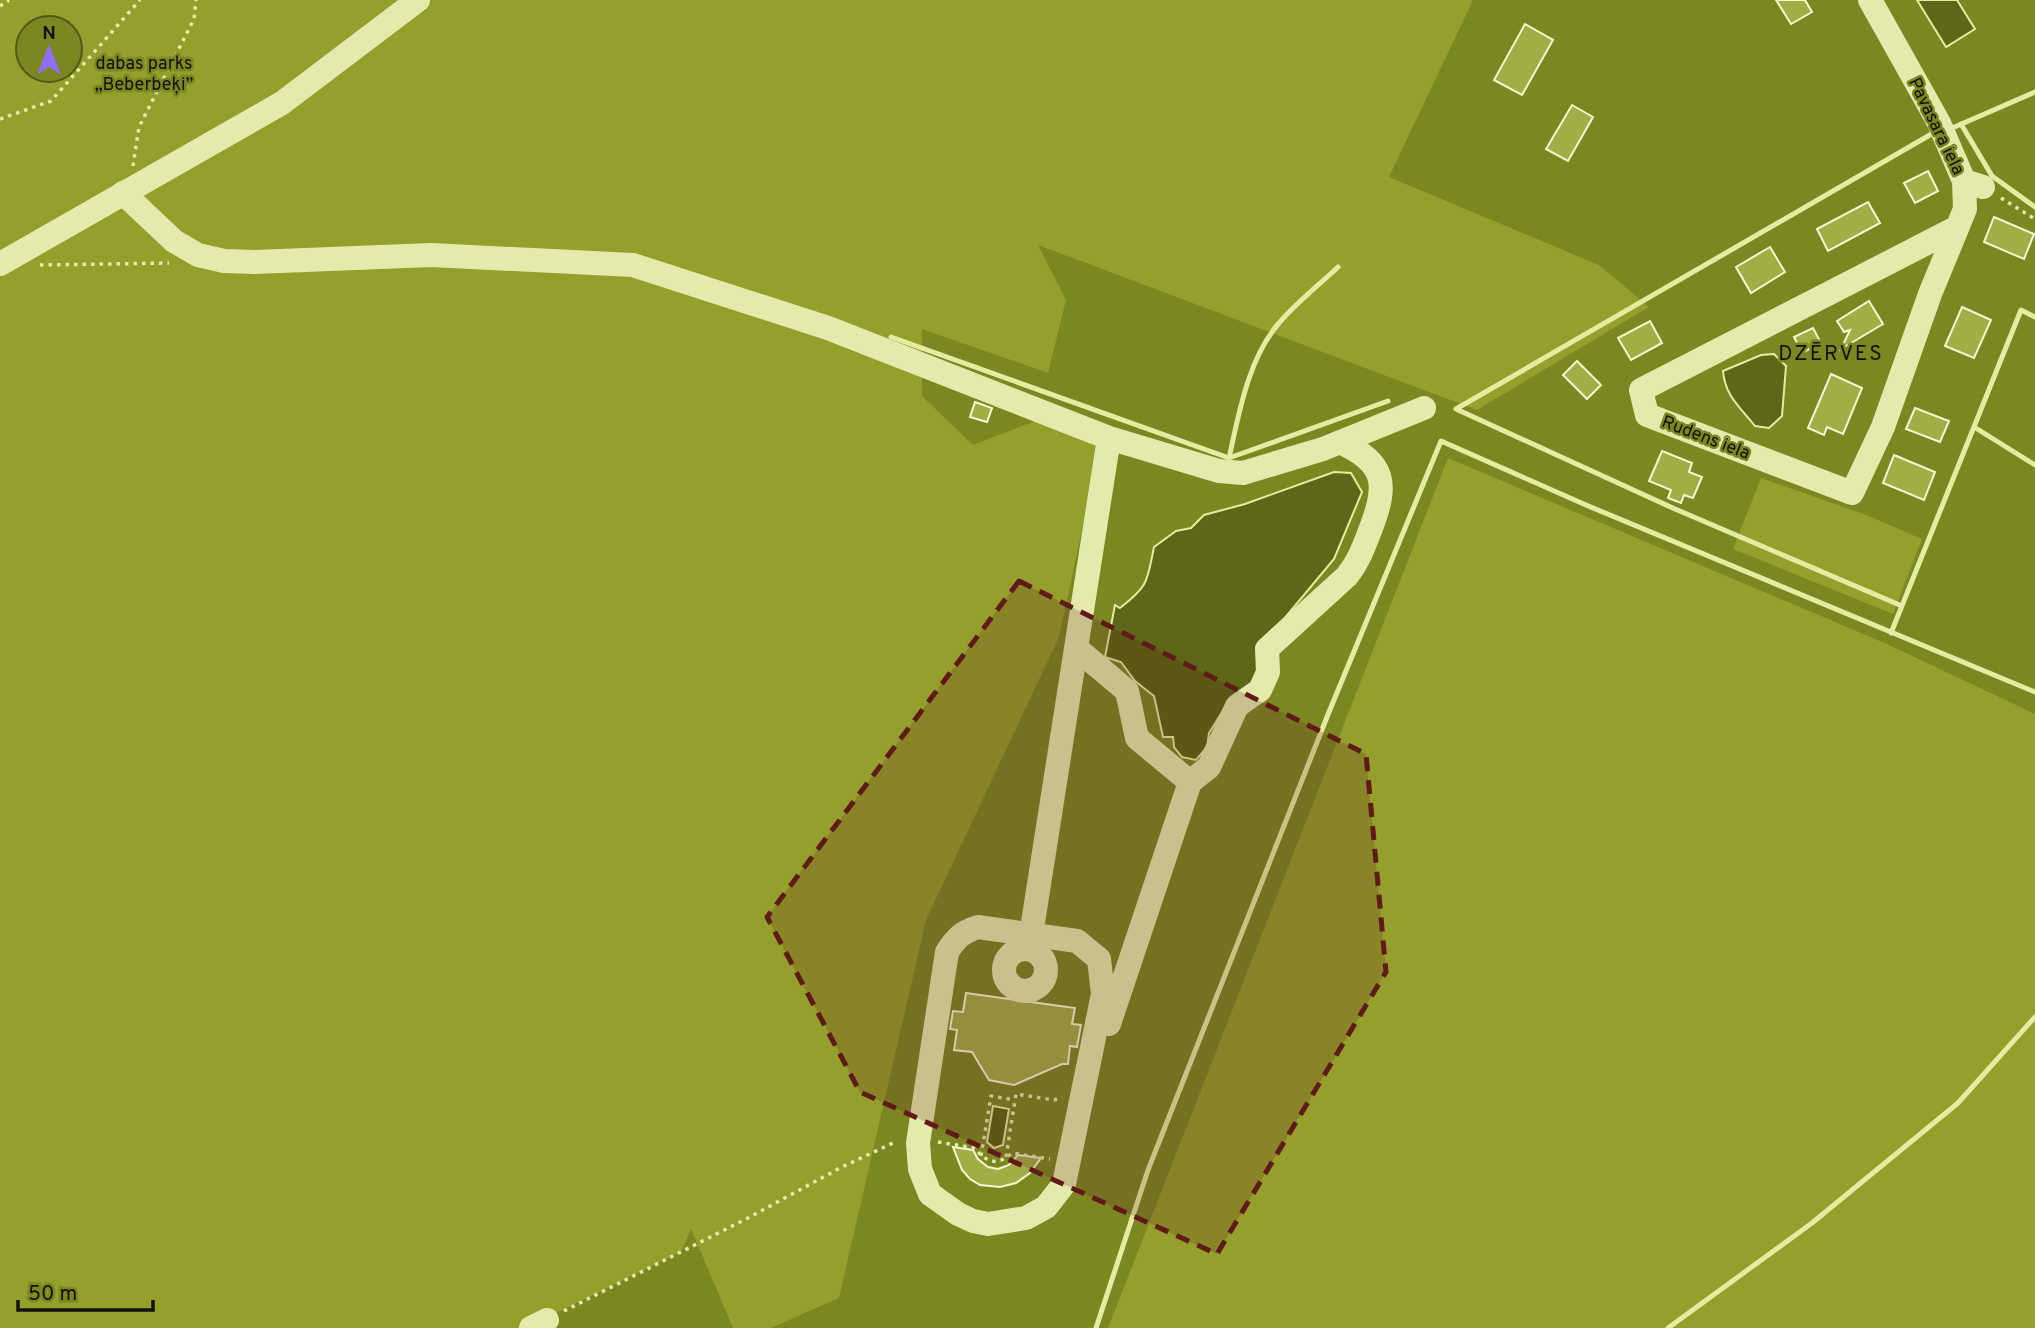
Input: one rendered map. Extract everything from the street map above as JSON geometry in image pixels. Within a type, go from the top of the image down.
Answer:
[{"type":"street","points":[[0,264],[282,103],[418,0]]},
{"type":"street","name":"Pavasara iela","points":[[1870,0],[1974,184]]},
{"type":"street","points":[[1960,218],[1974,184]]},
{"type":"street","points":[[131,188],[176,252],[198,254],[223,261],[431,255],[633,265],[828,328],[1109,438],[1219,471],[1243,473],[1340,442],[1424,408]]},
{"type":"street","name":"Rudens iela","points":[[1960,218],[1883,427],[1852,493],[1647,415],[1641,390],[1960,218]]},
{"type":"street","points":[[1030,941],[1109,438]]},
{"type":"street","points":[[1090,1034],[1105,1036],[1190,782],[1209,766],[1237,706],[1260,690],[1268,672],[1267,649],[1347,576],[1358,562],[1382,500],[1381,485],[1375,468],[1362,452],[1340,442]]},
{"type":"street","points":[[1076,648],[1126,691],[1137,738],[1190,782]]},
{"type":"street","points":[[978,927],[1030,941],[1077,941],[1099,959],[1102,994],[1080,1077],[1064,1184],[1046,1207],[1026,1218],[988,1224],[958,1214],[930,1194],[920,1169],[918,1141],[947,952],[956,937],[978,927]]},
{"type":"path","points":[[0,6],[9,0]]},
{"type":"path","points":[[0,119],[51,101],[140,0]]},
{"type":"path","points":[[131,188],[139,127],[194,19],[196,0]]},
{"type":"path","name":"Pavasara iela","points":[[1974,184],[2035,219]]},
{"type":"path","points":[[59,266],[176,252]]},
{"type":"path","points":[[1006,1159],[1016,1094],[1054,1100],[1069,1096],[1080,1077]]},
{"type":"path","points":[[981,1156],[991,1096],[1015,1100]]},
{"type":"path","points":[[539,1324],[900,1140],[975,1148],[981,1156],[993,1162],[1006,1159],[1012,1153],[1069,1163]]},
{"type":"highlighted area","points":[[1019,581],[1366,754],[1386,972],[1217,1254],[860,1092],[767,917]]},
{"type":"green space","name":"dabas parks „Beberbeķi”","points":[[0,0],[1473,0],[1389,177],[1599,265],[1649,307],[1477,410],[1038,245],[1066,300],[1048,373],[922,329],[922,396],[973,445],[1035,421],[1101,442],[1059,637],[926,920],[839,1298],[771,1328],[733,1328],[691,1229],[681,1252],[525,1328],[0,1328]]},
{"type":"green space","points":[[1448,458],[1887,644],[2035,714],[2035,1328],[1108,1328]]},
{"type":"green space","points":[[1761,478],[1864,514],[1922,539],[1893,614],[1733,549]]},
{"type":"shaded area","points":[[1917,0],[1957,0],[1975,29],[1946,47]]},
{"type":"shaded area","points":[[1774,354],[1786,366],[1782,416],[1769,428],[1755,426],[1730,394],[1723,371],[1761,355]]},
{"type":"shaded area","points":[[1334,472],[1351,473],[1362,492],[1334,559],[1283,620],[1255,685],[1230,699],[1209,733],[1207,747],[1196,760],[1182,757],[1174,747],[1173,737],[1163,737],[1154,696],[1135,681],[1121,662],[1105,657],[1115,605],[1120,608],[1142,588],[1148,575],[1154,547],[1176,531],[1191,528],[1204,515],[1245,504]]},
{"type":"shaded area","points":[[993,1106],[1009,1109],[1003,1145],[994,1148],[987,1142]]},
{"type":"building","points":[[1776,0],[1805,0],[1812,12],[1791,24]]},
{"type":"building","points":[[1525,24],[1553,40],[1522,95],[1494,80]]},
{"type":"building","points":[[1572,105],[1593,117],[1568,161],[1546,149]]},
{"type":"building","points":[[1928,171],[1938,191],[1915,203],[1904,183]]},
{"type":"building","points":[[1868,202],[1880,223],[1828,251],[1817,229]]},
{"type":"building","points":[[1994,217],[2034,234],[2024,259],[1984,242]]},
{"type":"building","points":[[1770,247],[1785,272],[1751,293],[1736,267]]},
{"type":"building","points":[[1869,301],[1883,324],[1841,349],[1850,330],[1844,332],[1837,321]]},
{"type":"building","points":[[1962,307],[1991,320],[1974,358],[1945,346]]},
{"type":"building","points":[[1650,321],[1662,343],[1631,360],[1618,338]]},
{"type":"building","points":[[1813,328],[1821,343],[1802,353],[1794,337]]},
{"type":"building","points":[[1577,361],[1601,385],[1587,399],[1563,375]]},
{"type":"building","points":[[1831,374],[1862,388],[1843,434],[1827,427],[1824,435],[1808,428]]},
{"type":"building","points":[[975,402],[992,408],[987,422],[970,417]]},
{"type":"building","points":[[1915,408],[1949,421],[1940,442],[1906,429]]},
{"type":"building","points":[[1662,451],[1692,463],[1689,472],[1702,477],[1693,498],[1684,495],[1681,503],[1668,498],[1671,490],[1649,481]]},
{"type":"building","points":[[1894,455],[1935,472],[1924,500],[1883,483]]},
{"type":"building","points":[[966,993],[1075,1008],[1072,1024],[1081,1025],[1077,1047],[1070,1046],[1068,1064],[1062,1064],[1014,1085],[989,1080],[972,1052],[954,1050],[957,1030],[950,1029],[953,1011],[963,1012]]},
{"type":"building","points":[[953,1147],[973,1150],[978,1159],[988,1167],[998,1169],[1009,1165],[1018,1155],[1041,1158],[1030,1173],[1016,1183],[1000,1187],[980,1185],[962,1170]]},
{"type":"waterway","points":[[1950,129],[2035,92]]},
{"type":"waterway","points":[[1961,124],[1992,176],[2035,207]]},
{"type":"waterway","points":[[1456,409],[1935,132]]},
{"type":"waterway","points":[[1229,458],[1246,387],[1268,337],[1293,308],[1338,267]]},
{"type":"waterway","points":[[1891,633],[2021,310],[2035,317]]},
{"type":"waterway","points":[[891,337],[1229,458],[1388,401]]},
{"type":"waterway","points":[[1456,409],[1675,509],[1902,606]]},
{"type":"waterway","points":[[1974,427],[2035,465]]},
{"type":"waterway","points":[[1096,1328],[1148,1170],[1329,712],[1441,441],[1586,505],[2035,692]]},
{"type":"waterway","points":[[1668,1328],[1812,1223],[1958,1103],[2035,1017]]},
{"type":"district","name":"DZĒRVES","points":[[1831,353]]}]
